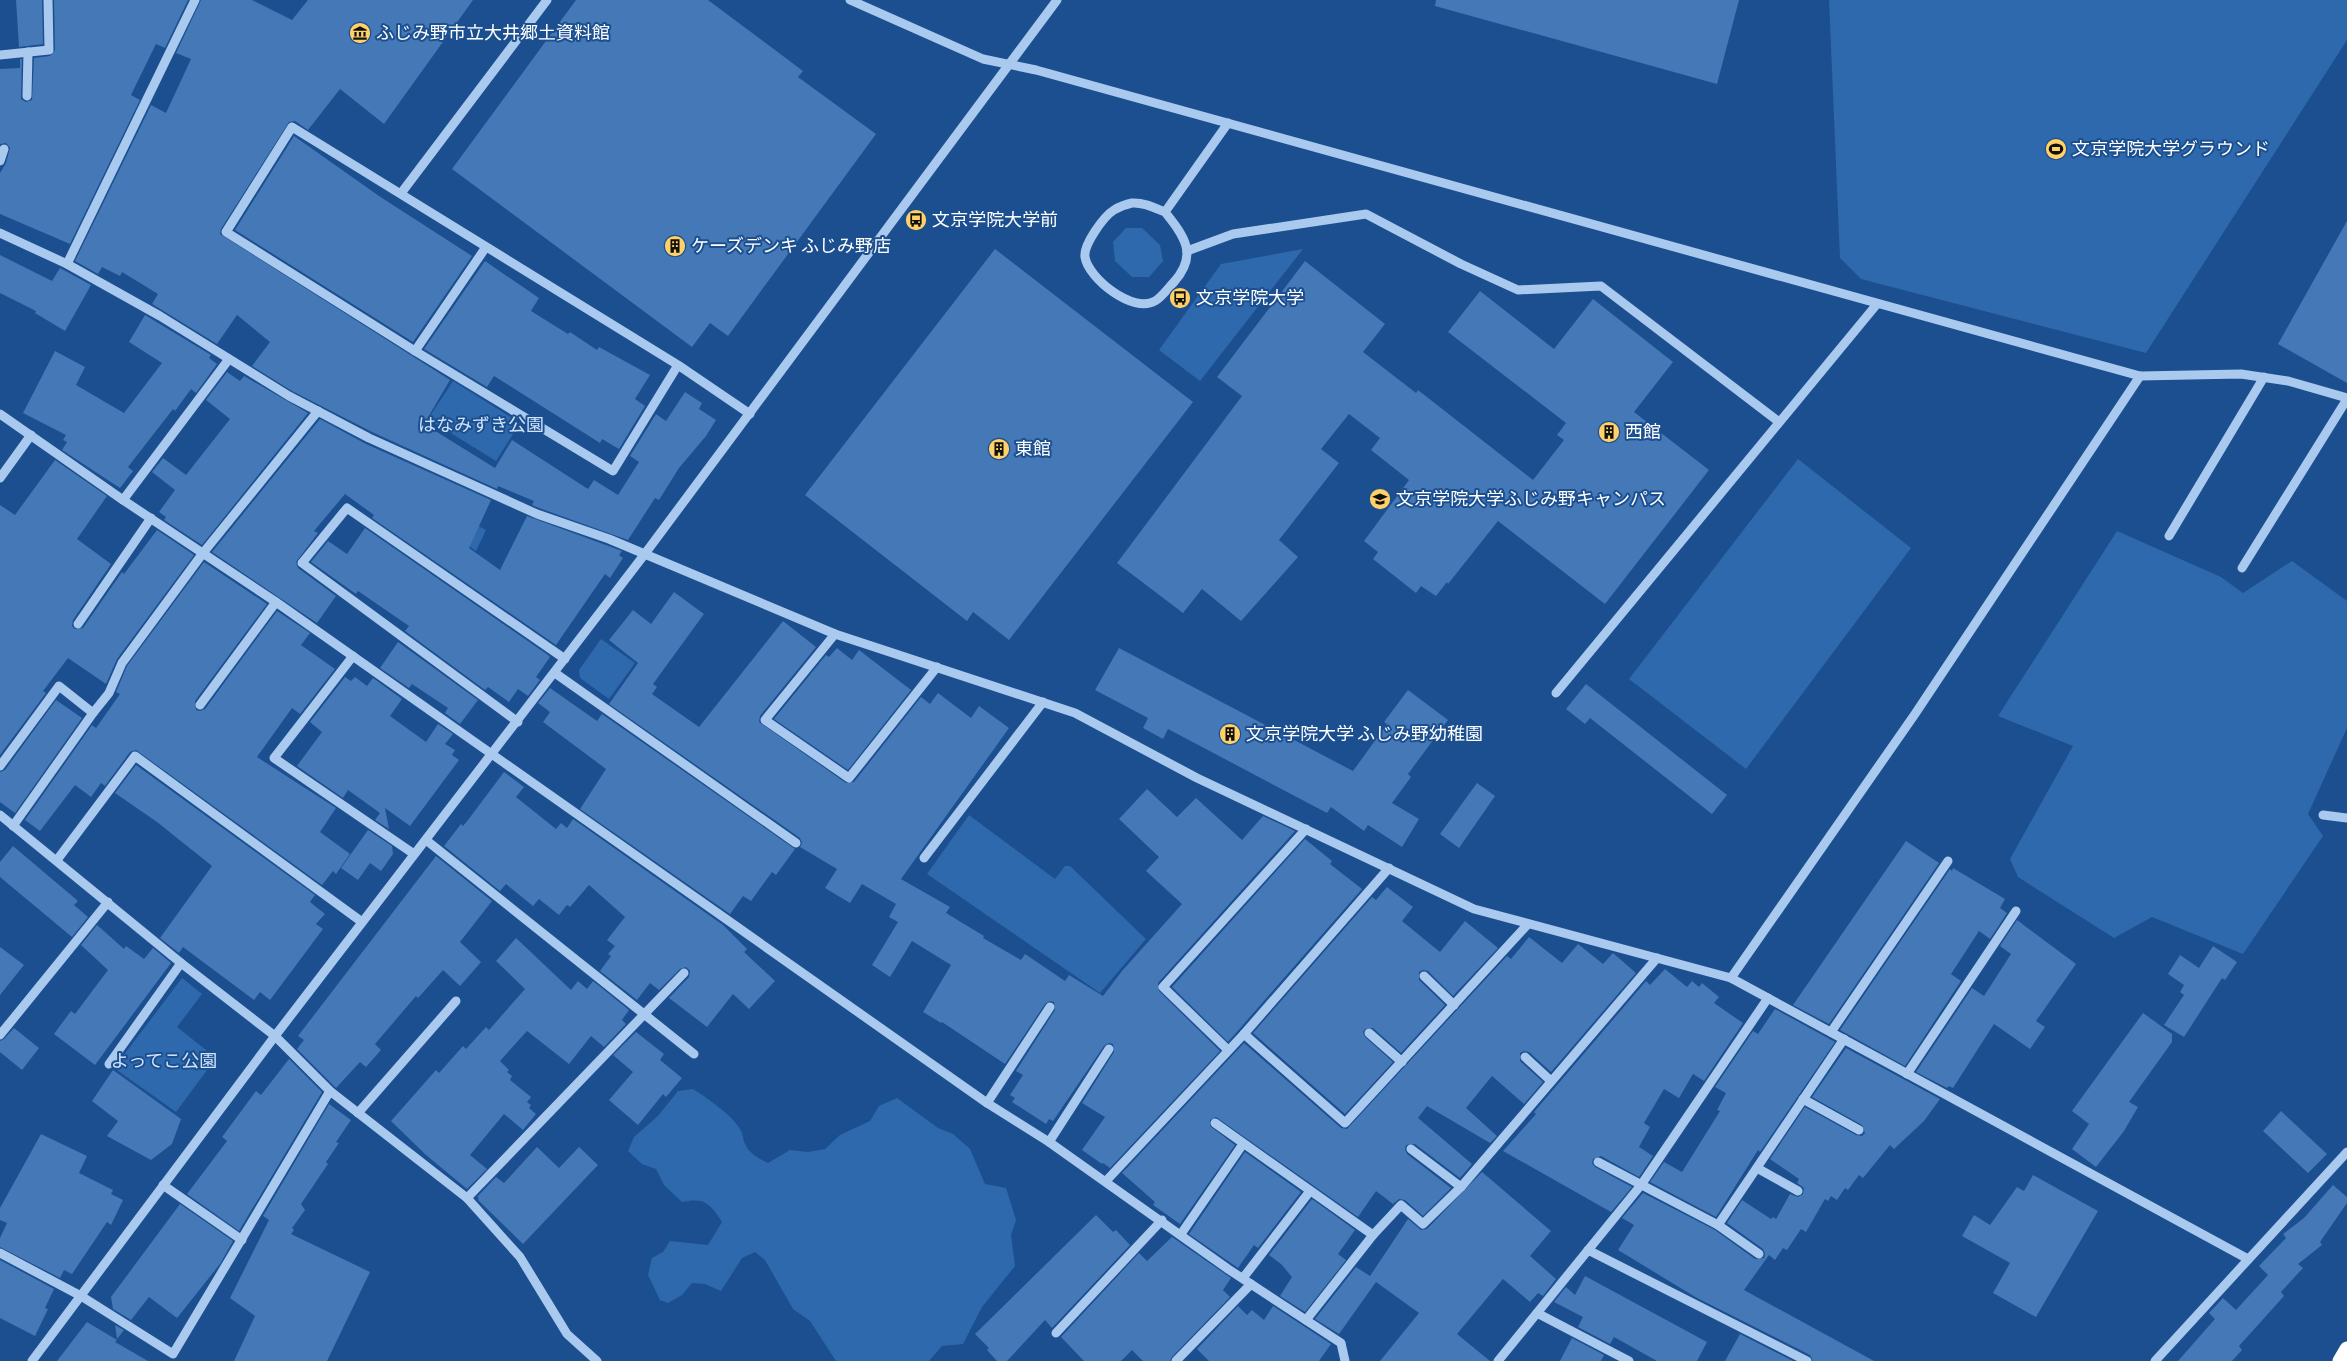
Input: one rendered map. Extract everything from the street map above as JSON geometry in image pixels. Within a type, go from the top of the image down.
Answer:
[{"type":"highway","points":[[2340,1361],[2347,1349]]},
{"type":"street","points":[[0,55],[49,50],[48,0]]},
{"type":"street","points":[[67,264],[195,0]]},
{"type":"street","points":[[402,192],[547,0]]},
{"type":"street","points":[[850,0],[983,60],[1036,70],[2140,376],[2241,374],[2296,383],[2347,399],[2242,568]]},
{"type":"street","points":[[32,1361],[275,1036],[518,722],[644,555],[1057,0]]},
{"type":"street","points":[[27,96],[28,52]]},
{"type":"street","points":[[1165,212],[1228,124]]},
{"type":"street","points":[[678,365],[613,471],[415,351],[226,232],[292,126],[402,192],[486,247],[678,365],[750,414]]},
{"type":"street","points":[[0,161],[4,150]]},
{"type":"street","points":[[1131,203],[1142,203],[1165,212],[1181,231],[1187,251],[1185,269],[1154,302],[1136,304],[1119,295],[1090,273],[1084,256],[1086,244],[1114,210],[1131,203]]},
{"type":"street","points":[[1187,251],[1233,234],[1366,214],[1461,264],[1518,290],[1601,286],[1779,422]]},
{"type":"street","points":[[0,233],[67,264],[160,316],[318,411],[369,438],[538,514],[609,539],[836,634],[1075,713],[1197,778],[1474,909],[1731,978],[2248,1259]]},
{"type":"street","points":[[415,351],[486,247]]},
{"type":"street","points":[[1556,693],[1877,304]]},
{"type":"street","points":[[123,500],[229,358]]},
{"type":"street","points":[[1731,978],[1915,714],[2140,376]]},
{"type":"street","points":[[2169,536],[2264,377]]},
{"type":"street","points":[[13,826],[109,693],[122,664],[204,553],[318,411]]},
{"type":"street","points":[[0,414],[123,500],[276,602],[987,1104],[1049,1142],[1251,1284],[1341,1343],[1345,1361]]},
{"type":"street","points":[[0,478],[31,435]]},
{"type":"street","points":[[518,722],[302,563],[346,508],[565,659]]},
{"type":"street","points":[[78,624],[151,518]]},
{"type":"street","points":[[200,705],[276,602]]},
{"type":"street","points":[[836,634],[765,720],[849,778],[937,667]]},
{"type":"street","points":[[353,656],[274,758],[414,854]]},
{"type":"street","points":[[554,673],[796,842]]},
{"type":"street","points":[[0,766],[59,686],[93,713]]},
{"type":"street","points":[[924,858],[1043,702]]},
{"type":"street","points":[[57,860],[135,756],[362,922]]},
{"type":"street","points":[[0,815],[181,964],[275,1036],[330,1091],[467,1198],[520,1257],[567,1334],[597,1361]]},
{"type":"street","points":[[2323,815],[2347,818]]},
{"type":"street","points":[[1228,1050],[1163,987],[1306,829]]},
{"type":"street","points":[[426,840],[694,1054]]},
{"type":"street","points":[[1831,1032],[1948,861]]},
{"type":"street","points":[[1106,1181],[1244,1034],[1389,868]]},
{"type":"street","points":[[0,1035],[108,902]]},
{"type":"street","points":[[1907,1074],[2016,911]]},
{"type":"street","points":[[1244,1034],[1345,1123],[1528,924]]},
{"type":"street","points":[[1306,1320],[1373,1236],[1401,1205],[1423,1224],[1461,1187],[1657,958]]},
{"type":"street","points":[[109,1064],[181,964]]},
{"type":"street","points":[[467,1198],[684,973]]},
{"type":"street","points":[[1424,976],[1454,1004]]},
{"type":"street","points":[[1498,1361],[1641,1185],[1768,998]]},
{"type":"street","points":[[358,1113],[456,1001]]},
{"type":"street","points":[[987,1104],[1050,1007]]},
{"type":"street","points":[[1369,1033],[1402,1062]]},
{"type":"street","points":[[1718,1225],[1844,1039]]},
{"type":"street","points":[[1049,1142],[1109,1049]]},
{"type":"street","points":[[1525,1057],[1552,1081]]},
{"type":"street","points":[[0,1253],[81,1296],[173,1354],[330,1091]]},
{"type":"street","points":[[1804,1099],[1859,1130]]},
{"type":"street","points":[[1215,1123],[1373,1236]]},
{"type":"street","points":[[1181,1234],[1243,1144]]},
{"type":"street","points":[[1411,1149],[1461,1187]]},
{"type":"street","points":[[2155,1361],[2347,1152]]},
{"type":"street","points":[[1598,1162],[1718,1225],[1759,1254]]},
{"type":"street","points":[[1757,1168],[1798,1191]]},
{"type":"street","points":[[163,1185],[242,1240]]},
{"type":"street","points":[[1243,1278],[1310,1191]]},
{"type":"street","points":[[1056,1333],[1162,1220]]},
{"type":"street","points":[[1588,1250],[1807,1361]]},
{"type":"street","points":[[1176,1361],[1251,1284]]},
{"type":"street","points":[[1537,1313],[1629,1361]]},
{"type":"green space","name":"文京学院大学グラウンド","points":[[1829,0],[2347,0],[2347,40],[2146,353],[1861,279],[1840,258]]},
{"type":"green space","points":[[1126,228],[1142,228],[1160,245],[1163,261],[1149,277],[1132,277],[1115,261],[1113,242]]},
{"type":"green space","points":[[1303,249],[1200,381],[1159,350],[1221,264]]},
{"type":"green space","name":"はなみずき公園","points":[[453,381],[520,423],[496,461],[428,419]]},
{"type":"green space","points":[[1798,459],[1911,548],[1746,769],[1629,679]]},
{"type":"green space","points":[[460,516],[486,530],[476,551],[451,534]]},
{"type":"green space","points":[[2117,531],[2221,577],[2243,593],[2292,561],[2347,601],[2347,728],[2308,814],[2323,836],[2243,954],[2152,917],[2114,938],[2018,877],[2010,859],[2073,746],[1998,716]]},
{"type":"green space","points":[[601,639],[635,663],[609,699],[580,678],[579,670]]},
{"type":"green space","points":[[969,815],[1055,879],[1065,866],[1070,866],[1146,939],[1100,993],[927,874]]},
{"type":"green space","name":"よってこ公園","points":[[182,978],[202,994],[177,1027],[216,1058],[176,1112],[114,1068]]},
{"type":"green space","points":[[693,1089],[731,1118],[741,1131],[749,1150],[758,1158],[768,1163],[790,1150],[808,1152],[825,1149],[840,1135],[870,1121],[879,1106],[897,1098],[938,1128],[953,1134],[970,1149],[985,1184],[1006,1188],[1016,1220],[1011,1235],[1015,1266],[982,1307],[963,1344],[942,1346],[929,1361],[836,1361],[810,1321],[793,1309],[765,1260],[755,1252],[742,1258],[721,1291],[705,1284],[692,1283],[682,1295],[668,1303],[660,1300],[648,1275],[652,1258],[663,1252],[670,1241],[708,1245],[722,1222],[706,1203],[696,1200],[682,1202],[664,1185],[656,1169],[642,1164],[628,1151],[634,1137],[658,1116],[678,1091]]},
{"type":"building","points":[[16,0],[42,0],[43,44],[19,47]]},
{"type":"building","points":[[54,0],[188,0],[165,48],[156,44],[131,95],[140,100],[70,244],[0,214],[0,173],[6,163],[10,148],[6,143],[0,144],[0,69],[20,68],[20,59],[22,59],[21,99],[26,102],[32,100],[34,58],[50,56],[55,50]]},
{"type":"building","points":[[201,0],[252,0],[292,20],[308,0],[473,0],[384,124],[340,89],[308,130],[295,121],[289,122],[221,229],[220,234],[450,380],[424,424],[495,468],[512,440],[588,489],[594,480],[618,495],[639,462],[630,456],[656,414],[666,421],[685,392],[702,403],[699,409],[716,420],[706,436],[679,468],[659,500],[655,498],[628,540],[532,505],[534,501],[498,486],[497,489],[372,432],[292,391],[252,366],[270,342],[237,315],[217,344],[152,304],[158,294],[122,272],[120,276],[102,267],[98,274],[75,261],[151,105],[166,113],[191,59],[176,53]]},
{"type":"building","name":"ケーズデンキ ふじみ野店","points":[[576,0],[708,0],[803,71],[798,77],[876,134],[728,336],[710,323],[692,347],[452,169]]},
{"type":"building","points":[[1436,0],[1739,0],[1717,84],[1435,6]]},
{"type":"building","points":[[294,136],[379,196],[472,256],[413,342],[235,230]]},
{"type":"building","points":[[2347,221],[2347,383],[2278,344]]},
{"type":"building","name":"東館","points":[[995,249],[1193,402],[1009,640],[973,612],[967,621],[805,495]]},
{"type":"building","points":[[0,255],[52,281],[60,268],[91,285],[65,331],[35,313],[36,311],[0,293]]},
{"type":"building","points":[[485,261],[539,298],[531,311],[568,334],[570,332],[597,350],[599,347],[650,375],[635,399],[645,406],[619,449],[602,439],[600,443],[494,376],[487,387],[424,349]]},
{"type":"building","points":[[1305,261],[1385,324],[1363,352],[1416,393],[1418,390],[1533,480],[1564,440],[1557,435],[1566,423],[1448,332],[1480,291],[1554,349],[1593,299],[1673,362],[1634,412],[1709,470],[1605,604],[1498,521],[1448,584],[1447,582],[1436,596],[1421,586],[1416,593],[1373,559],[1378,552],[1364,541],[1409,480],[1371,450],[1380,438],[1349,414],[1321,449],[1339,463],[1279,540],[1298,557],[1241,621],[1202,589],[1183,613],[1117,563],[1242,396],[1217,377]]},
{"type":"building","points":[[145,315],[211,355],[209,358],[217,364],[196,393],[191,389],[175,411],[173,409],[128,467],[133,471],[120,488],[62,450],[67,442],[63,440],[66,435],[23,413],[55,351],[85,367],[76,385],[124,413],[162,363],[129,342]]},
{"type":"building","points":[[227,372],[240,381],[244,376],[308,413],[202,545],[164,520],[166,517],[159,512],[175,490],[152,472],[163,458],[186,475],[230,419],[206,400]]},
{"type":"building","points":[[320,419],[366,444],[491,500],[469,548],[500,570],[527,516],[622,551],[619,555],[623,558],[610,578],[605,574],[556,645],[372,518],[374,515],[345,494],[314,531],[318,533],[296,562],[298,568],[336,596],[317,623],[212,552]]},
{"type":"building","points":[[55,460],[107,496],[77,539],[111,564],[73,620],[72,626],[75,629],[83,628],[122,572],[124,574],[157,530],[194,555],[117,659],[106,684],[68,658],[43,691],[46,693],[0,755],[0,505],[15,515]]},
{"type":"building","points":[[365,528],[550,657],[536,677],[540,680],[528,696],[518,689],[509,702],[488,687],[485,690],[405,631],[409,626],[358,591],[356,594],[311,562],[328,541],[347,554]]},
{"type":"building","points":[[204,562],[267,604],[195,701],[196,710],[205,709],[277,611],[310,633],[301,645],[335,669],[300,714],[292,708],[257,757],[336,808],[320,832],[350,854],[336,874],[333,871],[322,885],[136,750],[130,752],[105,786],[101,783],[91,797],[75,785],[40,831],[25,820],[92,725],[96,728],[120,694],[116,692],[127,666]]},
{"type":"building","points":[[674,592],[704,614],[653,684],[657,687],[652,694],[699,727],[783,621],[816,647],[760,716],[759,722],[846,783],[854,782],[921,697],[930,704],[938,693],[971,718],[979,706],[1009,728],[901,879],[950,907],[946,913],[984,936],[983,938],[1021,960],[1025,954],[1065,981],[1069,975],[1103,996],[1122,971],[1182,904],[1146,871],[1159,857],[1119,819],[1147,789],[1177,817],[1196,798],[1242,840],[1263,816],[1295,831],[1158,983],[1159,991],[1220,1051],[1110,1168],[1082,1150],[1105,1117],[1082,1103],[1114,1052],[1113,1044],[1109,1043],[1104,1046],[1053,1121],[1049,1119],[1046,1124],[1012,1102],[1015,1098],[1010,1095],[1023,1075],[1016,1071],[1055,1010],[1054,1002],[1050,1001],[1045,1004],[1005,1064],[942,1022],[923,1012],[951,965],[912,941],[890,977],[872,965],[898,922],[889,917],[896,904],[862,884],[850,903],[825,888],[837,869],[800,847],[802,843],[800,838],[609,704],[638,663],[609,640],[633,610],[651,624]]},
{"type":"building","points":[[398,642],[478,700],[460,724],[445,713],[448,708],[412,684],[409,688],[380,668]]},
{"type":"building","points":[[837,648],[852,660],[859,650],[911,690],[848,770],[774,719],[826,655],[829,657]]},
{"type":"building","name":"文京学院大学 ふじみ野幼稚園","points":[[1119,648],[1353,771],[1387,724],[1384,722],[1408,690],[1448,720],[1408,774],[1411,777],[1392,803],[1419,819],[1402,847],[1368,825],[1364,831],[1331,807],[1327,813],[1168,729],[1163,739],[1143,728],[1148,718],[1095,690]]},
{"type":"building","points":[[345,677],[351,681],[355,677],[367,686],[373,678],[402,699],[390,716],[426,742],[438,724],[453,734],[445,744],[455,750],[452,755],[459,760],[410,826],[385,808],[389,829],[375,820],[380,813],[348,790],[343,798],[297,766],[322,732],[310,722]]},
{"type":"building","points":[[1586,684],[1727,795],[1712,814],[1590,718],[1585,724],[1566,709]]},
{"type":"building","points":[[550,688],[597,721],[602,714],[795,849],[776,875],[772,872],[751,901],[743,896],[730,914],[580,809],[606,769],[543,722],[550,712],[538,703]]},
{"type":"building","points":[[56,700],[82,718],[15,813],[0,802],[0,772],[5,770]]},
{"type":"building","points":[[136,765],[315,895],[310,902],[325,914],[316,924],[323,929],[270,1000],[260,992],[254,1000],[183,947],[179,953],[160,938],[212,866],[157,822],[115,793]]},
{"type":"building","points":[[504,772],[524,787],[516,797],[556,829],[561,823],[567,828],[573,819],[723,925],[747,949],[744,952],[775,981],[749,1009],[733,994],[707,1027],[669,998],[689,977],[690,971],[686,967],[680,969],[659,990],[650,983],[637,1000],[600,971],[611,956],[608,954],[615,946],[607,940],[625,917],[589,885],[570,907],[567,905],[559,915],[539,899],[533,906],[506,884],[500,891],[444,846],[461,824],[463,826],[468,820]]},
{"type":"building","points":[[1477,783],[1495,796],[1459,848],[1440,834]]},
{"type":"building","points":[[368,830],[392,846],[393,854],[381,871],[370,863],[358,880],[341,868]]},
{"type":"building","points":[[1305,839],[1332,861],[1330,864],[1362,889],[1228,1042],[1172,987]]},
{"type":"building","points":[[1906,841],[1939,863],[1829,1024],[1793,1005]]},
{"type":"building","points":[[13,846],[78,901],[74,905],[88,917],[72,937],[0,877],[0,862]]},
{"type":"building","points":[[436,856],[492,901],[460,942],[481,962],[460,986],[443,970],[418,998],[416,996],[375,1044],[381,1050],[366,1067],[360,1062],[336,1088],[297,1049],[304,1040],[298,1036]]},
{"type":"building","points":[[1953,868],[2005,899],[2000,908],[2007,913],[1990,939],[1979,931],[1951,974],[1961,981],[1905,1066],[1840,1030],[1950,869],[1952,871]]},
{"type":"building","points":[[1387,887],[1413,907],[1402,921],[1440,952],[1465,921],[1498,948],[1453,996],[1428,971],[1423,970],[1419,972],[1419,980],[1445,1005],[1401,1053],[1373,1028],[1365,1029],[1363,1032],[1365,1037],[1393,1062],[1345,1114],[1253,1033],[1372,897],[1376,900]]},
{"type":"building","points":[[2017,920],[2076,964],[2036,1021],[2045,1027],[2030,1049],[1994,1024],[1953,1088],[1949,1086],[1947,1088],[1916,1072],[1972,988],[1984,996],[2011,954],[2000,946]]},
{"type":"building","points":[[97,925],[124,949],[126,946],[144,959],[153,948],[171,963],[95,1065],[54,1034],[71,1011],[75,1014],[108,970],[81,945]]},
{"type":"building","points":[[1529,937],[1562,963],[1578,944],[1603,964],[1613,953],[1636,973],[1551,1072],[1529,1052],[1524,1051],[1520,1053],[1520,1061],[1543,1082],[1524,1104],[1492,1076],[1466,1108],[1497,1136],[1490,1143],[1427,1106],[1418,1118],[1472,1164],[1460,1178],[1415,1144],[1406,1145],[1407,1154],[1451,1188],[1423,1216],[1405,1200],[1399,1199],[1393,1204],[1376,1191],[1358,1217],[1216,1117],[1210,1120],[1210,1126],[1235,1145],[1180,1224],[1153,1205],[1155,1202],[1122,1173],[1244,1043],[1341,1128],[1347,1129],[1507,956],[1511,959]]},
{"type":"building","points":[[516,938],[571,990],[578,981],[587,989],[593,981],[629,1010],[622,1020],[626,1024],[604,1047],[591,1036],[569,1064],[527,1031],[500,1061],[509,1070],[507,1072],[512,1076],[510,1080],[531,1097],[527,1102],[531,1105],[529,1108],[536,1114],[523,1130],[504,1114],[470,1155],[487,1169],[467,1189],[426,1155],[391,1121],[436,1070],[439,1073],[463,1046],[466,1049],[486,1027],[489,1030],[525,989],[496,961]]},
{"type":"building","points":[[2213,946],[2237,962],[2225,980],[2222,978],[2184,1037],[2164,1025],[2184,995],[2180,992],[2184,985],[2168,974],[2180,955],[2199,968]]},
{"type":"building","points":[[0,947],[24,965],[0,995]]},
{"type":"building","points":[[1665,969],[1687,987],[1692,981],[1699,987],[1702,983],[1719,997],[1714,1003],[1743,1023],[1704,1081],[1693,1074],[1679,1098],[1664,1089],[1644,1123],[1650,1127],[1639,1147],[1653,1156],[1639,1177],[1601,1156],[1593,1159],[1592,1163],[1595,1167],[1632,1187],[1611,1212],[1503,1151],[1646,981],[1650,985]]},
{"type":"building","points":[[1775,1009],[1835,1042],[1760,1152],[1758,1150],[1716,1217],[1650,1182],[1664,1162],[1682,1172],[1720,1111],[1717,1110],[1726,1093],[1715,1087],[1753,1031],[1758,1034]]},
{"type":"building","points":[[2143,1013],[2172,1034],[2172,1042],[2129,1102],[2138,1107],[2124,1131],[2096,1167],[2072,1149],[2089,1124],[2072,1111]]},
{"type":"building","points":[[14,1028],[39,1048],[22,1070],[0,1052],[0,1041]]},
{"type":"building","points":[[636,1032],[664,1054],[660,1060],[682,1078],[666,1097],[663,1094],[638,1125],[609,1100],[633,1072],[613,1055]]},
{"type":"building","points":[[1846,1048],[1940,1099],[1924,1121],[1894,1149],[1890,1145],[1863,1178],[1859,1175],[1848,1190],[1845,1188],[1837,1200],[1831,1196],[1828,1201],[1825,1199],[1806,1232],[1801,1229],[1787,1250],[1783,1248],[1775,1260],[1769,1255],[1744,1290],[1874,1361],[1813,1361],[1810,1355],[1697,1298],[1618,1250],[1634,1225],[1622,1218],[1643,1193],[1715,1230],[1755,1259],[1764,1258],[1763,1249],[1727,1223],[1742,1200],[1771,1219],[1773,1217],[1776,1219],[1790,1194],[1798,1197],[1803,1194],[1804,1188],[1797,1183],[1799,1179],[1770,1159],[1805,1107],[1856,1135],[1862,1136],[1865,1133],[1862,1125],[1812,1097]]},
{"type":"building","points":[[289,1059],[322,1092],[239,1231],[187,1194],[227,1141],[222,1137],[256,1091],[261,1095]]},
{"type":"building","points":[[113,1070],[181,1119],[172,1144],[151,1160],[107,1136],[118,1121],[92,1101]]},
{"type":"building","points":[[329,1104],[351,1120],[336,1142],[339,1143],[326,1162],[328,1164],[301,1204],[305,1210],[292,1228],[294,1230],[291,1234],[370,1272],[327,1361],[234,1361],[255,1316],[230,1298],[269,1220],[263,1216]]},
{"type":"building","points":[[2281,1111],[2327,1154],[2308,1173],[2263,1131]]},
{"type":"building","points":[[41,1134],[87,1156],[79,1173],[113,1190],[111,1194],[123,1200],[111,1225],[107,1222],[72,1274],[64,1270],[60,1278],[0,1247],[0,1238],[7,1223],[0,1220],[0,1208]]},
{"type":"building","points":[[537,1147],[559,1168],[579,1147],[598,1165],[523,1244],[477,1197],[496,1177],[504,1183]]},
{"type":"building","points":[[1245,1152],[1301,1192],[1258,1248],[1254,1245],[1238,1268],[1189,1234]]},
{"type":"building","points":[[1482,1172],[1551,1231],[1530,1256],[1556,1279],[1543,1296],[1538,1293],[1530,1302],[1503,1279],[1457,1334],[1490,1361],[1380,1361],[1419,1313],[1376,1282],[1339,1334],[1315,1319],[1356,1267],[1370,1276],[1408,1219],[1421,1230],[1427,1229]]},
{"type":"building","points":[[2033,1175],[2098,1211],[2036,1317],[1993,1293],[2010,1263],[1962,1236],[1974,1215],[1990,1225],[2017,1187],[2024,1191]]},
{"type":"building","points":[[2333,1185],[2347,1197],[2347,1203],[2320,1242],[2322,1245],[2298,1264],[2303,1268],[2281,1292],[2284,1296],[2239,1346],[2242,1350],[2232,1361],[2178,1361],[2215,1319],[2209,1313],[2223,1298],[2236,1310],[2268,1275],[2259,1266],[2286,1238],[2283,1234],[2304,1218]]},
{"type":"building","points":[[1312,1199],[1355,1230],[1338,1254],[1346,1260],[1305,1312],[1280,1296],[1292,1277],[1281,1264],[1269,1255]]},
{"type":"building","points":[[180,1204],[233,1241],[220,1264],[177,1318],[149,1297],[131,1320],[113,1309],[111,1297]]},
{"type":"building","points":[[1096,1215],[1113,1232],[1116,1230],[1130,1245],[1052,1328],[1045,1320],[1007,1361],[997,1361],[987,1350],[989,1348],[975,1334]]},
{"type":"building","points":[[1172,1237],[1231,1278],[1223,1290],[1230,1297],[1170,1361],[1143,1361],[1132,1350],[1121,1361],[1084,1361],[1061,1337],[1139,1253],[1147,1261]]},
{"type":"building","points":[[0,1260],[54,1289],[45,1308],[48,1309],[35,1336],[0,1318]]},
{"type":"building","points":[[1585,1276],[1707,1342],[1697,1361],[1657,1361],[1614,1337],[1610,1344],[1578,1327],[1583,1317],[1554,1302],[1566,1287],[1575,1295]]},
{"type":"building","points":[[1238,1306],[1247,1315],[1252,1310],[1264,1320],[1273,1306],[1331,1344],[1319,1361],[1209,1361],[1197,1349]]},
{"type":"building","points":[[87,1322],[117,1340],[115,1342],[148,1361],[57,1361]]},
{"type":"building","points":[[115,1325],[124,1330],[117,1339]]},
{"type":"building","points":[[1740,1334],[1793,1361],[1725,1361]]},
{"type":"building","points":[[1572,1338],[1604,1355],[1601,1361],[1560,1361]]},
{"type":"place","name":"ふじみ野市立大井郷土資料館","points":[[360,33]]},
{"type":"place","name":"文京学院大学グラウンド","points":[[2056,149]]},
{"type":"place","name":"文京学院大学前","points":[[916,220]]},
{"type":"place","name":"ケーズデンキ ふじみ野店","points":[[675,246]]},
{"type":"place","name":"文京学院大学","points":[[1180,298]]},
{"type":"place","name":"西館","points":[[1609,432]]},
{"type":"place","name":"東館","points":[[999,449]]},
{"type":"place","name":"文京学院大学ふじみ野キャンパス","points":[[1380,499]]},
{"type":"place","name":"文京学院大学 ふじみ野幼稚園","points":[[1230,734]]}]
